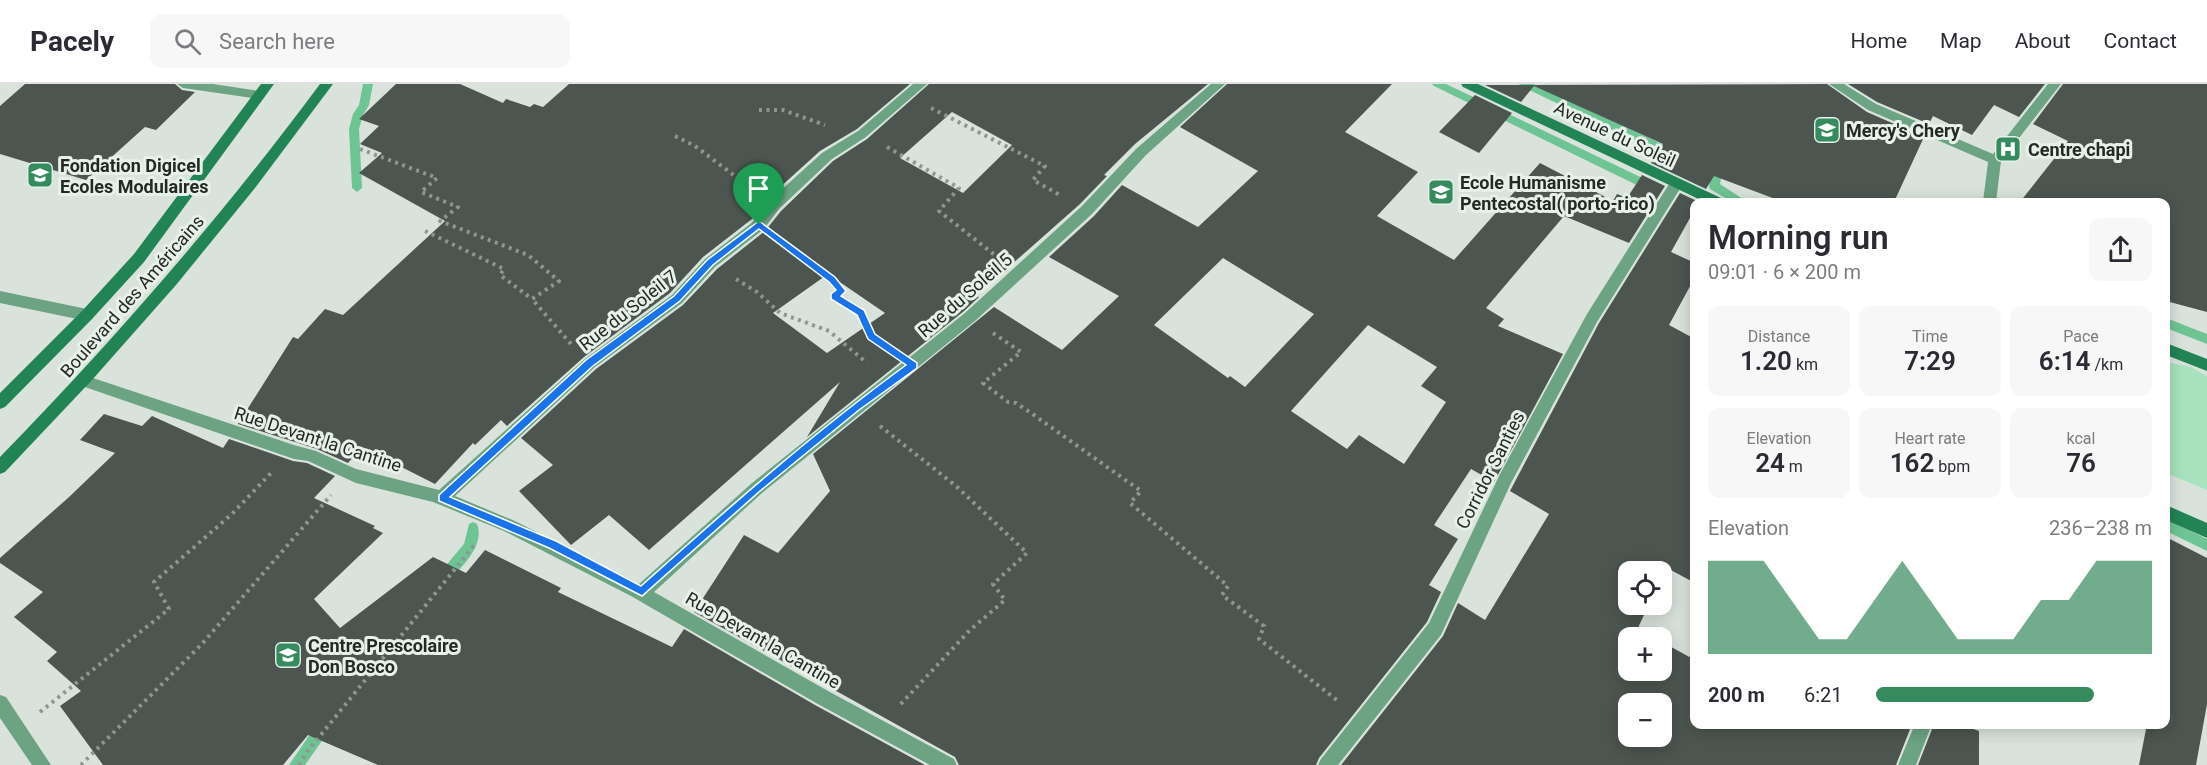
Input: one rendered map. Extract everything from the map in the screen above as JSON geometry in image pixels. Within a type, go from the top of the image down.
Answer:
[{"type":"main road","name":"Boulevard des Américains","points":[[0,467],[84,381],[212,233],[327,84]]},
{"type":"main road","name":"Avenue du Soleil","points":[[1467,84],[1707,198]]},
{"type":"main road","name":"Boulevard des Américains","points":[[0,403],[87,315],[139,258],[263,89]]},
{"type":"main road","points":[[2170,351],[2207,365]]},
{"type":"main road","points":[[2170,514],[2207,531]]},
{"type":"street","points":[[183,84],[263,89]]},
{"type":"street","name":"Rue du Soleil 7","points":[[442,498],[590,363],[677,299],[710,262],[759,225],[774,205],[827,156],[860,135],[921,84]]},
{"type":"street","name":"Rue du Soleil 5","points":[[642,592],[757,488],[970,317],[1087,210],[1141,152],[1219,84]]},
{"type":"street","points":[[1835,84],[1872,107],[1995,160]]},
{"type":"street","points":[[1990,198],[1995,160],[2055,84]]},
{"type":"street","name":"Corridor Santies","points":[[1327,765],[1435,629],[1505,479],[1592,318],[1676,184]]},
{"type":"street","points":[[0,297],[87,315]]},
{"type":"street","name":"Rue Devant la Cantine","points":[[84,381],[294,452],[308,453],[351,474],[442,498],[552,545],[642,592],[877,730],[948,765]]},
{"type":"street","points":[[0,703],[42,765]]},
{"type":"street","points":[[1907,765],[1922,729]]},
{"type":"path","points":[[909,96],[1045,166],[1033,180],[1087,210]]},
{"type":"path","points":[[759,110],[783,110],[860,135],[959,188],[939,211],[973,240],[1019,273]]},
{"type":"path","points":[[675,136],[695,146],[774,205]]},
{"type":"path","points":[[360,149],[437,178],[421,192],[458,207],[440,221],[528,255],[559,281],[532,299]]},
{"type":"path","points":[[759,225],[832,279],[842,291],[834,297],[860,313],[872,336],[913,365]]},
{"type":"path","points":[[425,231],[504,269],[500,275],[532,299],[554,327],[590,363]]},
{"type":"path","points":[[710,262],[757,292],[780,313],[829,331],[885,379],[886,385]]},
{"type":"path","points":[[970,317],[1021,352],[983,383],[1008,402],[1016,403],[1041,419],[1140,491],[1130,503],[1228,586],[1221,596],[1264,626],[1259,639],[1362,720]]},
{"type":"path","points":[[856,408],[956,486],[1027,553],[993,584],[1005,600],[970,630],[877,730]]},
{"type":"path","points":[[18,729],[169,609],[154,582],[232,514],[294,452]]},
{"type":"path","points":[[81,765],[201,645],[351,474]]},
{"type":"path","points":[[299,765],[307,752],[494,521]]},
{"type":"green space","points":[[2170,363],[2191,367],[2207,376],[2207,490],[2170,475]]},
{"type":"building","points":[[25,84],[175,84],[182,90],[195,92],[156,130],[145,127],[86,180],[0,154],[0,106]]},
{"type":"building","points":[[396,84],[460,84],[503,103],[506,99],[530,107],[534,104],[543,107],[569,84],[910,84],[857,129],[820,151],[767,199],[752,219],[703,257],[670,293],[584,357],[507,426],[501,420],[475,445],[473,443],[435,484],[362,447],[348,463],[317,449],[238,424],[293,337],[298,339],[325,309],[343,315],[445,221],[359,173],[382,153],[360,144],[379,126],[359,119]]},
{"type":"building","points":[[929,84],[1208,84],[1135,144],[1104,175],[1107,176],[1080,204],[976,296],[979,297],[964,311],[807,437],[840,382],[649,550],[609,515],[571,545],[519,491],[553,465],[521,438],[596,369],[683,305],[717,269],[765,231],[781,211],[833,161],[867,139]],"holes":[[[952,112],[1012,145],[963,193],[900,158]],[[828,274],[885,313],[827,353],[773,313]]]},
{"type":"building","points":[[1227,84],[1392,84],[1345,132],[1418,172],[1377,216],[1454,260],[1540,163],[1613,201],[1617,194],[1627,198],[1642,175],[1665,186],[1629,243],[1564,216],[1486,308],[1504,319],[1498,326],[1563,354],[1494,482],[1471,469],[1434,525],[1458,539],[1429,585],[1441,592],[1427,622],[1319,758],[1316,765],[959,765],[955,757],[694,612],[744,535],[778,553],[830,491],[813,454],[994,307],[1062,350],[1119,296],[1049,257],[1094,216],[1122,185],[1198,227],[1258,171],[1180,127]],"holes":[[[1223,258],[1314,314],[1245,387],[1230,376],[1228,378],[1154,325]],[[1368,325],[1437,367],[1421,386],[1446,402],[1404,464],[1359,435],[1347,449],[1291,411]]]},
{"type":"building","points":[[1827,84],[1867,112],[1924,137],[1896,198],[1772,198],[1714,176],[1706,189],[1651,163],[1663,144],[1534,86],[1521,102],[1485,85]]},
{"type":"building","points":[[1848,84],[2045,84],[2019,117],[1994,105],[1972,135],[1933,116],[1929,124],[1877,102]]},
{"type":"building","points":[[2063,84],[2207,84],[2207,312],[2170,302],[2170,198],[2023,198],[2068,141],[2033,124]]},
{"type":"building","points":[[1475,95],[1512,113],[1479,153],[1439,132]]},
{"type":"building","points":[[1680,193],[1691,198],[1690,218],[1671,252],[1690,261],[1690,286],[1669,325],[1690,336],[1690,580],[1672,571],[1672,561],[1618,561],[1618,615],[1644,615],[1638,627],[1618,627],[1618,681],[1672,681],[1672,647],[1690,657],[1690,729],[1910,729],[1896,765],[1341,765],[1443,636],[1458,603],[1485,620],[1549,514],[1510,491],[1599,323]]},
{"type":"building","points":[[104,414],[142,426],[152,416],[223,448],[229,439],[293,461],[307,463],[335,476],[314,498],[375,526],[373,528],[383,533],[314,599],[340,628],[433,557],[466,573],[485,550],[561,588],[558,592],[672,647],[684,629],[815,705],[925,765],[378,765],[308,735],[283,765],[103,765],[60,706],[81,691],[47,661],[57,652],[14,617],[43,592],[0,563],[0,558],[115,453],[80,440]]},
{"type":"building","points":[[2170,539],[2207,558],[2207,704],[2196,765],[2139,765],[2146,729],[2170,729]]},
{"type":"building","points":[[1932,729],[1979,731],[1979,765],[1918,765]]},
{"type":"waterway","points":[[357,188],[354,129],[358,114],[364,105],[368,84]]},
{"type":"waterway","points":[[1437,84],[1653,188]]},
{"type":"waterway","points":[[1524,84],[1675,155]]},
{"type":"waterway","points":[[1700,170],[1716,179],[1714,186],[1733,198]]},
{"type":"waterway","points":[[2170,325],[2207,339]]},
{"type":"waterway","points":[[2170,527],[2207,545]]},
{"type":"waterway","points":[[442,580],[470,546],[473,528]]},
{"type":"waterway","points":[[296,765],[324,726]]},
{"type":"place","name":"Mercy's Chery","points":[[1827,130]]},
{"type":"place","name":"Centre chapi","points":[[2008,149]]},
{"type":"place","name":"Fondation Digicel Ecoles Modulaires","points":[[40,175]]},
{"type":"place","name":"Ecole Humanisme Pentecostal( porto-rico)","points":[[1441,192]]},
{"type":"place","name":"Centre Prescolaire Don Bosco","points":[[288,655]]},
{"type":"route","points":[[759,225],[832,279],[842,291],[834,297],[860,313],[872,336],[913,365],[757,488],[642,592],[552,545],[442,498],[590,363],[677,299],[710,262],[759,225]]}]
